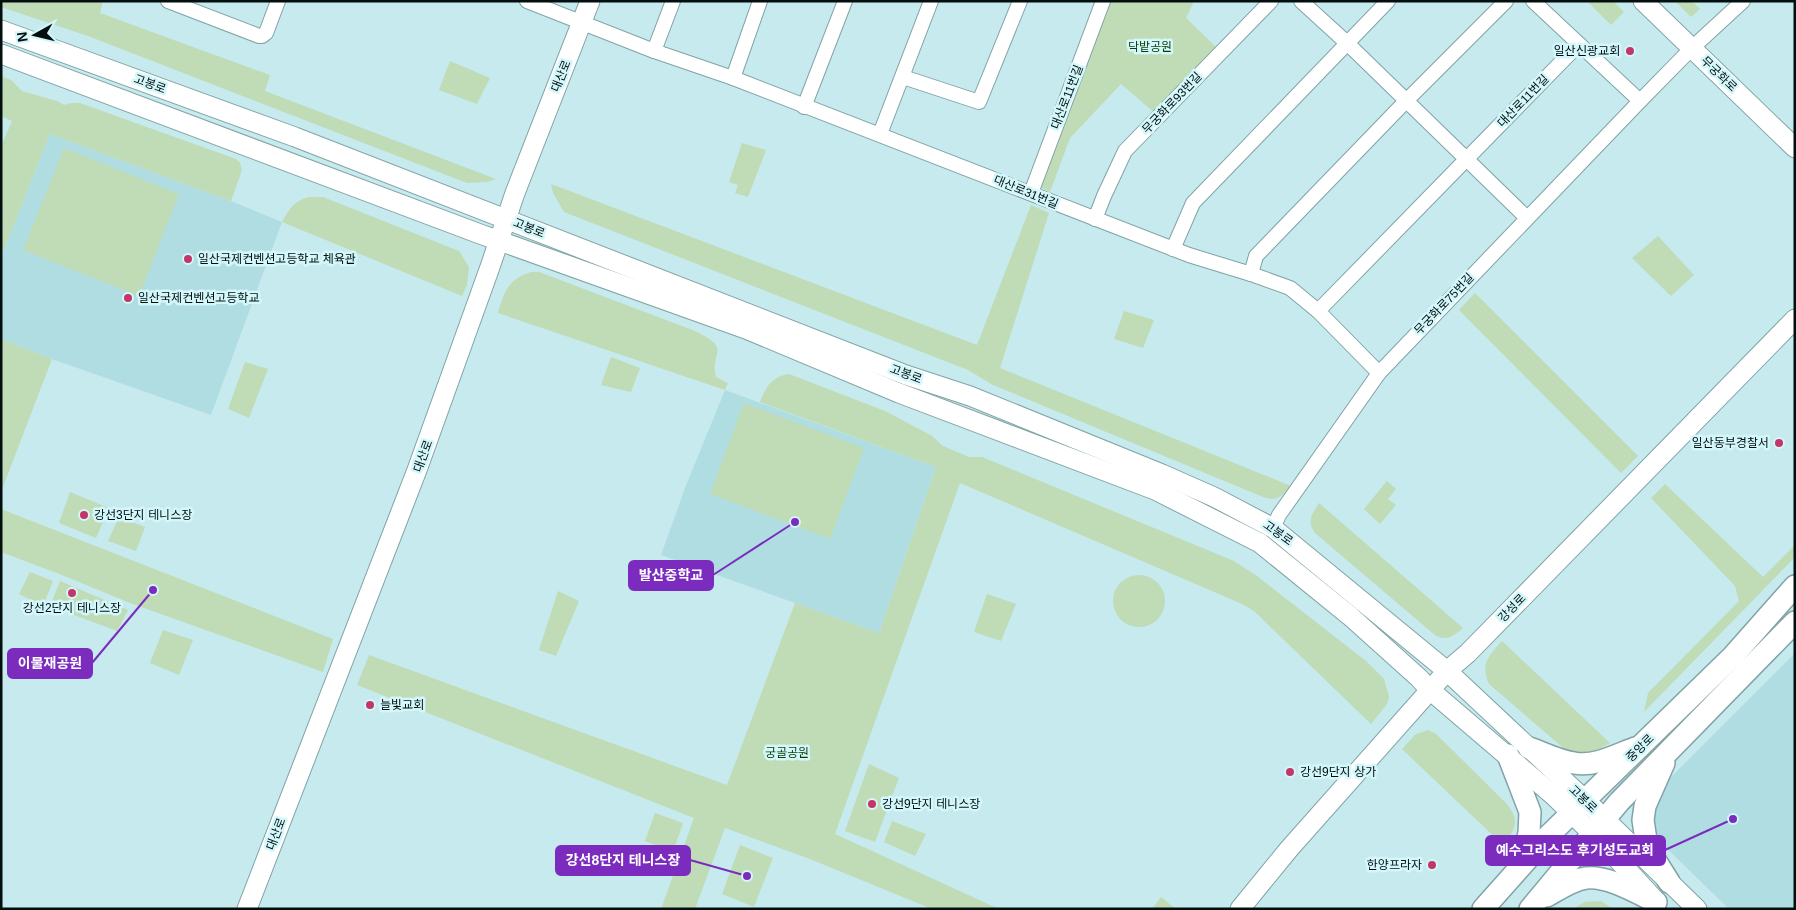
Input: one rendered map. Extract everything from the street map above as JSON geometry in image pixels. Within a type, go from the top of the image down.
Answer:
[{"type":"main road","name":"대산로","points":[[247,909],[414,478],[500,240],[515,192],[590,1]]},
{"type":"main road","name":"무궁화로","points":[[1643,1],[1795,148]]},
{"type":"main road","name":"고봉로","points":[[1,30],[295,137],[906,375],[970,396],[1214,497],[1273,528],[1448,671],[1529,748],[1579,807],[1598,826],[1669,882],[1697,909]]},
{"type":"main road","name":"고봉로","points":[[1,54],[500,240],[746,329],[899,394],[1155,490],[1260,543],[1350,616],[1430,690],[1508,755],[1579,807]]},
{"type":"main road","name":"강성로","points":[[1240,909],[1289,849],[1430,690],[1795,319]]},
{"type":"main road","name":"중앙로","points":[[1482,909],[1548,836],[1733,656],[1795,586]]},
{"type":"main road","name":"중앙로","points":[[1533,905],[1598,826],[1671,748],[1795,622]]},
{"type":"main road","points":[[1529,748],[1559,759],[1583,764],[1602,760],[1644,744]]},
{"type":"main road","points":[[1669,882],[1647,847],[1643,820],[1645,806],[1671,748]]},
{"type":"main road","points":[[1508,755],[1530,812],[1529,833],[1521,866]]},
{"type":"main road","name":"고봉로","points":[[1598,826],[1660,905]]},
{"type":"main road","points":[[1533,905],[1573,881],[1588,877],[1609,880],[1660,905]]},
{"type":"street","points":[[168,1],[259,36],[266,33],[278,1]]},
{"type":"street","name":"대산로31번길","points":[[527,1],[654,51],[733,78],[804,107],[880,134],[1095,219],[1290,288],[1318,311],[1379,373]]},
{"type":"street","points":[[654,51],[673,1]]},
{"type":"street","points":[[733,78],[760,1]]},
{"type":"street","points":[[804,107],[845,1]]},
{"type":"street","points":[[880,134],[932,1]]},
{"type":"street","points":[[903,77],[980,102],[1020,1]]},
{"type":"street","name":"대산로11번길","points":[[1030,193],[1103,1]]},
{"type":"street","name":"무궁화로93번길","points":[[1095,219],[1125,151],[1271,1]]},
{"type":"street","points":[[1301,1],[1347,43],[1527,218]]},
{"type":"street","points":[[1173,248],[1193,203],[1388,1]]},
{"type":"street","points":[[1251,274],[1256,256],[1506,1]]},
{"type":"street","points":[[1533,1],[1640,101]]},
{"type":"street","name":"무궁화로75번길","points":[[1273,528],[1279,515],[1379,373],[1640,101],[1692,48],[1743,1]]},
{"type":"street","name":"대산로11번길","points":[[1318,311],[1579,44]]},
{"type":"shaded area","name":"일산국제컨벤션고등학교","points":[[50,134],[231,201],[282,222],[211,415],[1,339],[1,257]]},
{"type":"shaded area","points":[[725,390],[936,467],[879,633],[661,555],[685,488]]},
{"type":"shaded area","points":[[1795,653],[1795,909],[1729,909],[1653,835],[1651,804],[1660,788]]},
{"type":"green space","points":[[1,1],[103,1],[100,13],[270,75],[265,91],[496,179],[487,182],[467,183],[88,36],[1,7]]},
{"type":"green space","name":"닥밭공원","points":[[1110,1],[1194,1],[1186,18],[1218,49],[1155,113],[1121,84],[1070,138],[1050,192],[1038,186]]},
{"type":"green space","points":[[1587,1],[1613,1],[1624,12],[1611,25]]},
{"type":"green space","points":[[1675,1],[1692,1],[1700,9],[1691,17]]},
{"type":"green space","points":[[450,61],[490,78],[477,104],[439,90]]},
{"type":"green space","points":[[1,76],[11,80],[22,91],[57,101],[64,105],[80,103],[236,159],[240,163],[242,170],[231,201],[50,134],[1,257],[1,146],[12,121],[1,116]]},
{"type":"green space","points":[[742,143],[766,150],[748,197],[735,193],[738,185],[729,182]]},
{"type":"green space","points":[[64,148],[179,194],[139,296],[23,250]]},
{"type":"green space","points":[[551,184],[977,345],[1031,205],[1049,213],[1000,368],[1291,486],[1279,497],[1272,499],[1263,497],[993,385],[968,370],[564,212],[553,193]]},
{"type":"green space","points":[[309,197],[323,197],[459,251],[469,267],[467,285],[462,296],[282,222],[293,206],[300,200]]},
{"type":"green space","points":[[1658,236],[1694,275],[1671,296],[1632,258]]},
{"type":"green space","points":[[531,272],[539,272],[707,337],[717,347],[716,377],[728,383],[725,390],[498,313],[508,287],[517,278]]},
{"type":"green space","points":[[1475,293],[1638,456],[1621,473],[1459,310]]},
{"type":"green space","points":[[1124,311],[1154,320],[1143,348],[1114,339]]},
{"type":"green space","points":[[1,339],[52,359],[1,492]]},
{"type":"green space","points":[[611,357],[640,368],[631,392],[601,385]]},
{"type":"green space","points":[[245,362],[268,369],[249,418],[228,409]]},
{"type":"green space","name":"궁골공원","points":[[789,374],[885,411],[932,436],[943,446],[969,457],[982,457],[1234,561],[1257,576],[1366,661],[1384,679],[1389,697],[1387,704],[1371,724],[1254,611],[1240,603],[960,483],[835,834],[999,909],[932,909],[810,859],[725,828],[695,909],[661,909],[694,818],[357,685],[369,655],[727,785],[795,603],[879,633],[936,467],[760,402],[773,380]]},
{"type":"green space","points":[[744,403],[864,448],[830,539],[710,494]]},
{"type":"green space","points":[[1387,481],[1396,489],[1388,499],[1396,505],[1380,524],[1364,509]]},
{"type":"green space","points":[[1665,484],[1763,577],[1795,545],[1795,557],[1644,712],[1648,693],[1739,601],[1735,586],[1651,498]]},
{"type":"green space","name":"강선3단지 테니스장","points":[[70,492],[109,508],[96,538],[59,523]]},
{"type":"green space","points":[[1319,503],[1463,628],[1453,636],[1446,638],[1435,635],[1315,533],[1310,521]]},
{"type":"green space","points":[[1,509],[333,639],[323,672],[130,603],[1,552]]},
{"type":"green space","points":[[119,517],[145,527],[136,551],[108,541]]},
{"type":"green space","points":[[30,572],[53,581],[43,606],[19,594]]},
{"type":"green space","points":[[1134,575],[1144,575],[1158,582],[1165,596],[1165,606],[1158,620],[1144,627],[1134,627],[1124,623],[1117,616],[1113,606],[1113,596],[1117,586],[1124,579]]},
{"type":"green space","name":"강선2단지 테니스장","points":[[60,581],[128,610],[117,631],[50,606]]},
{"type":"green space","points":[[558,591],[579,601],[556,656],[539,650]]},
{"type":"green space","points":[[987,594],[1016,604],[1001,641],[974,632]]},
{"type":"green space","points":[[163,630],[193,640],[179,675],[150,663]]},
{"type":"green space","points":[[1502,641],[1610,743],[1590,753],[1568,752],[1489,684],[1485,671],[1487,660]]},
{"type":"green space","points":[[1428,730],[1436,734],[1511,810],[1514,815],[1515,825],[1503,845],[1402,749],[1416,734]]},
{"type":"green space","name":"강선9단지 테니스장","points":[[869,764],[899,778],[875,842],[845,831]]},
{"type":"green space","points":[[655,813],[683,823],[673,852],[645,841]]},
{"type":"green space","points":[[892,821],[926,834],[915,856],[884,842]]},
{"type":"green space","points":[[740,845],[773,858],[754,907],[722,894]]},
{"type":"green space","points":[[1161,897],[1176,909],[1152,909]]},
{"type":"green space","points":[[1601,901],[1613,909],[1578,909],[1576,907],[1585,902]]},
{"type":"place","name":"일산신광교회","points":[[1630,51]]},
{"type":"place","name":"일산국제컨벤션고등학교 체육관","points":[[188,259]]},
{"type":"place","name":"일산국제컨벤션고등학교","points":[[128,298]]},
{"type":"place","name":"일산동부경찰서","points":[[1779,443]]},
{"type":"place","name":"강선3단지 테니스장","points":[[84,515]]},
{"type":"place","name":"발산중학교","points":[[795,522]]},
{"type":"place","name":"이물재공원","points":[[153,590]]},
{"type":"place","name":"강선2단지 테니스장","points":[[72,593]]},
{"type":"place","name":"늘빛교회","points":[[370,705]]},
{"type":"place","name":"강선9단지 상가","points":[[1290,772]]},
{"type":"place","name":"강선9단지 테니스장","points":[[872,804]]},
{"type":"place","name":"예수그리스도 후기성도교회","points":[[1733,819]]},
{"type":"place","name":"한양프라자","points":[[1432,865]]},
{"type":"place","name":"강선8단지 테니스장","points":[[747,876]]}]
